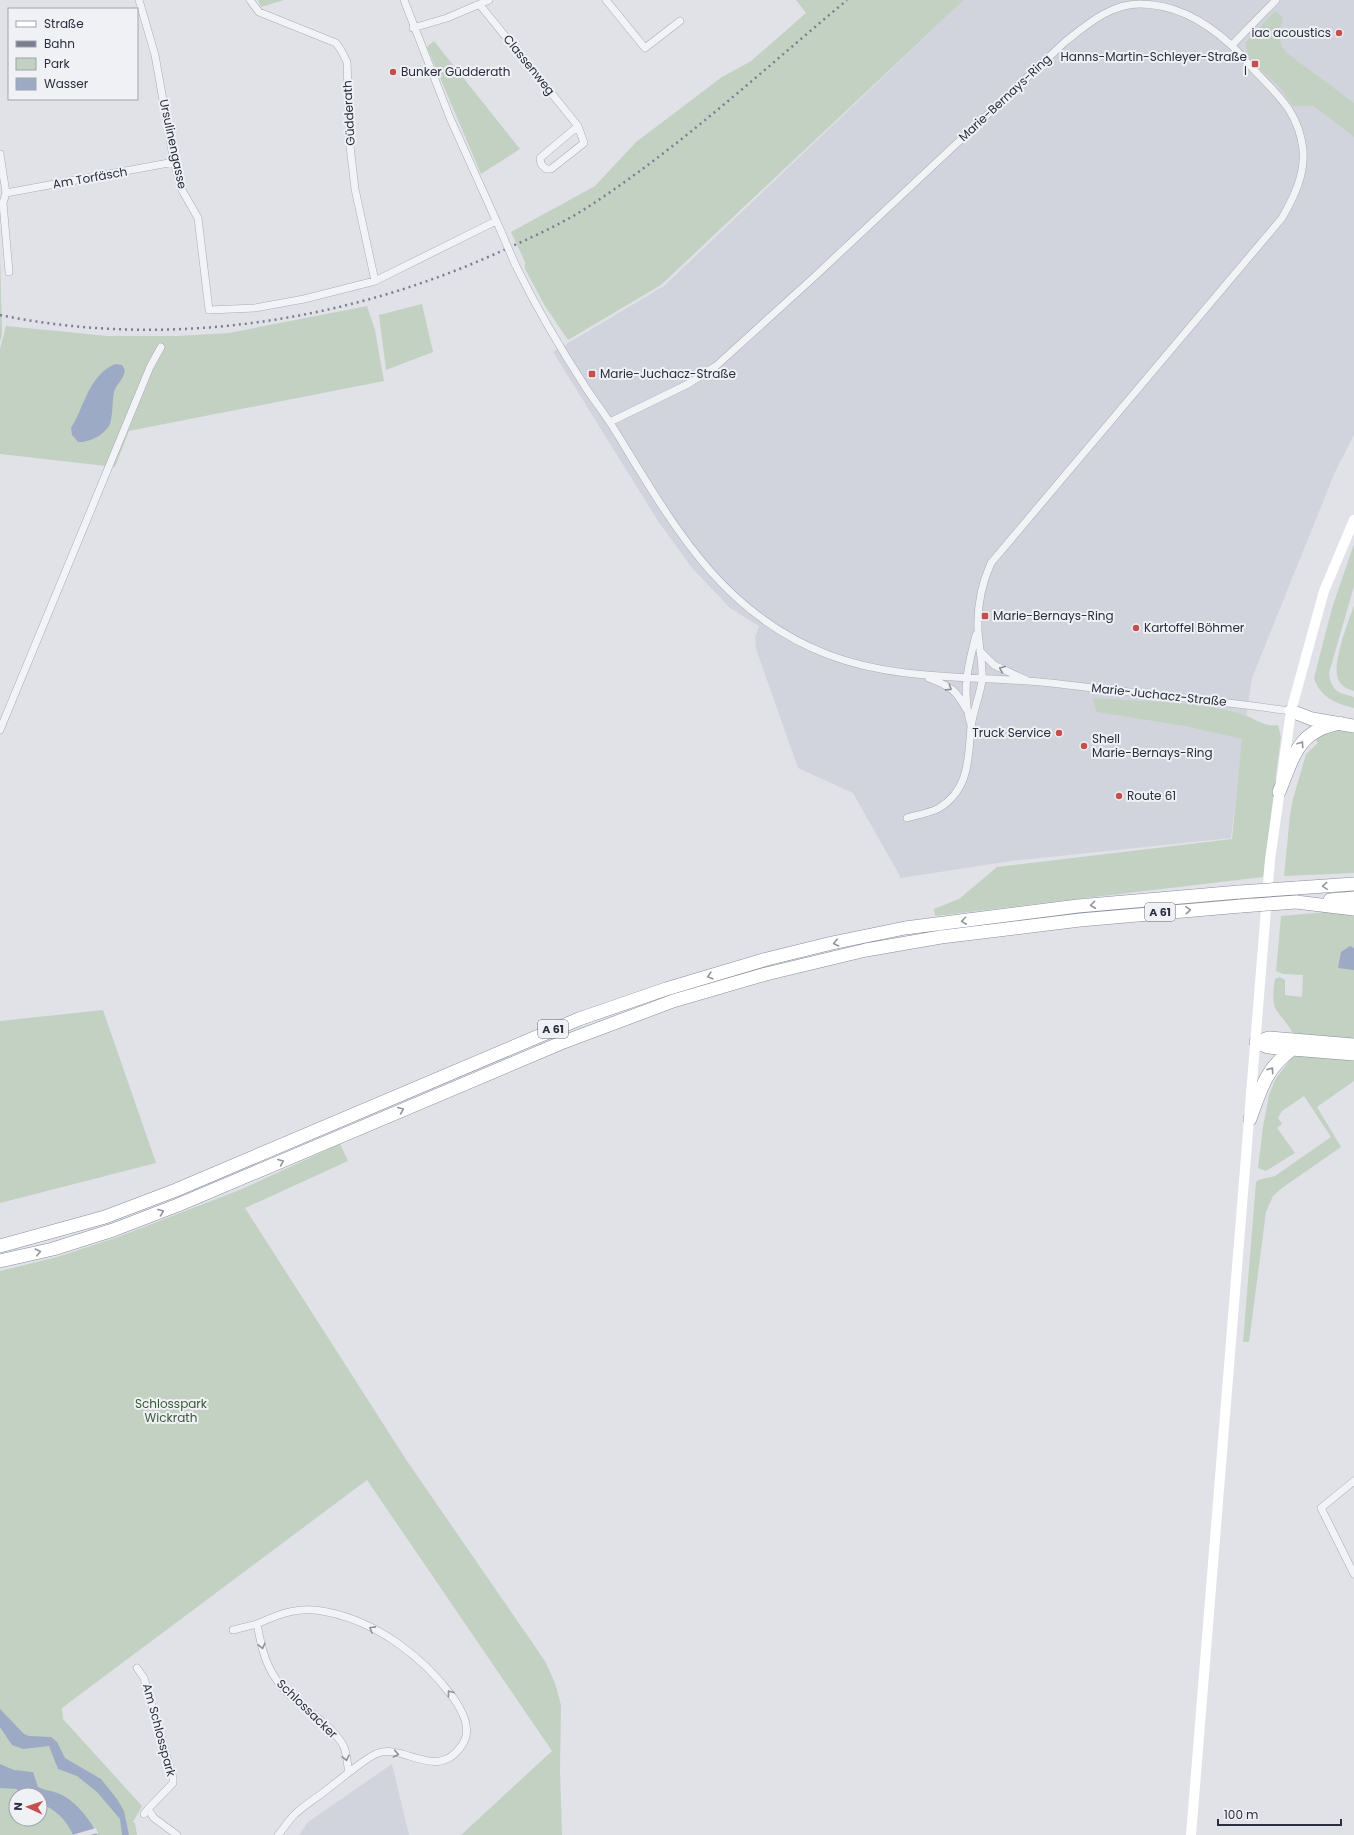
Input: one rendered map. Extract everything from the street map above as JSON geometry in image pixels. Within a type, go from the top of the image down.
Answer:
[{"type":"highway","points":[[1291,711],[1314,711],[1354,718]]},
{"type":"highway","points":[[1291,711],[1312,719],[1354,726]]},
{"type":"highway","points":[[1279,792],[1296,752],[1305,738],[1319,728],[1340,723]]},
{"type":"highway","name":"A 61","points":[[0,1246],[105,1217],[169,1193],[579,1019],[666,989],[768,959],[832,943],[905,928],[1078,906],[1354,884]]},
{"type":"highway","name":"A 61","points":[[0,1261],[54,1249],[135,1222],[561,1043],[673,1001],[766,974],[866,950],[941,937],[1087,919],[1354,898]]},
{"type":"highway","points":[[1296,902],[1354,909]]},
{"type":"highway","points":[[1256,1042],[1269,1038],[1354,1045]]},
{"type":"highway","points":[[1256,1042],[1268,1047],[1291,1050],[1354,1054]]},
{"type":"highway","points":[[1250,1119],[1268,1072],[1278,1060],[1291,1050]]},
{"type":"main road","points":[[1191,1835],[1270,860],[1291,711],[1324,591],[1354,520]]},
{"type":"street","name":"Ursulinengasse","points":[[139,0],[155,55],[174,162],[182,190],[198,218],[209,310],[255,308],[304,299],[375,281]]},
{"type":"street","name":"Güdderath","points":[[250,0],[259,12],[336,43],[347,62],[350,148],[354,189],[375,281]]},
{"type":"street","name":"Marie-Juchacz-Straße","points":[[404,0],[413,28],[450,118],[515,264],[536,307],[676,527],[716,579],[748,608],[791,637],[829,655],[886,670],[924,676],[982,680],[1028,681],[1291,711]]},
{"type":"street","points":[[413,28],[447,18],[489,0]]},
{"type":"street","points":[[606,0],[645,48],[680,21]]},
{"type":"street","points":[[1232,45],[1276,0]]},
{"type":"street","name":"Marie-Bernays-Ring","points":[[610,422],[688,384],[716,366],[813,278],[1066,41],[1096,18],[1116,9],[1139,4],[1167,6],[1188,14],[1232,45],[1281,96],[1295,119],[1303,150],[1301,178],[1294,198],[1282,218],[990,563],[983,581],[979,601],[978,629],[982,680],[971,725],[967,770],[962,784],[939,808],[907,818]]},
{"type":"street","name":"Classenweg","points":[[480,5],[578,126],[584,144],[551,169],[546,169],[541,164],[540,158],[578,126]]},
{"type":"street","points":[[0,154],[6,193],[3,203],[9,272]]},
{"type":"street","name":"Am Torfäsch","points":[[6,193],[174,162]]},
{"type":"street","points":[[375,281],[496,221]]},
{"type":"street","points":[[0,730],[150,367],[161,348]]},
{"type":"street","name":"Marie-Bernays-Ring","points":[[971,725],[966,709],[966,678],[969,660],[978,629]]},
{"type":"street","name":"Marie-Juchacz-Straße","points":[[980,651],[994,665],[1028,681]]},
{"type":"street","name":"Marie-Juchacz-Straße","points":[[924,676],[948,686],[957,693],[966,709]]},
{"type":"street","points":[[1354,1481],[1321,1508],[1354,1574]]},
{"type":"street","points":[[233,1630],[257,1624],[281,1613],[301,1609],[326,1611],[360,1622],[416,1656],[439,1679],[460,1707],[466,1723],[466,1736],[463,1744],[455,1754],[440,1761],[420,1761],[395,1752],[378,1753],[349,1772],[295,1814],[278,1835]]},
{"type":"street","name":"Schlossacker","points":[[257,1624],[266,1663],[276,1680],[288,1693],[334,1734],[344,1746],[349,1772]]},
{"type":"street","name":"Am Schlosspark","points":[[137,1668],[144,1678],[173,1778],[173,1783],[146,1812],[177,1835]]},
{"type":"shaded area","points":[[964,0],[1354,0],[1354,435],[1335,472],[1252,678],[1231,838],[1011,861],[901,878],[853,793],[798,768],[756,649],[755,637],[759,626],[730,608],[692,568],[658,521],[553,352],[664,286]]},
{"type":"shaded area","points":[[392,1764],[409,1835],[299,1835],[308,1822]]},
{"type":"green space","points":[[258,0],[284,0],[261,7]]},
{"type":"green space","points":[[796,0],[964,0],[661,285],[568,340],[545,306],[525,269],[525,262],[511,232],[595,186],[636,142],[722,77],[751,61],[806,13]]},
{"type":"green space","points":[[1275,11],[1283,17],[1280,41],[1284,50],[1354,103],[1354,137],[1314,106],[1293,106],[1282,90],[1253,62],[1249,56],[1246,49],[1246,42]]},
{"type":"green space","points":[[434,41],[520,149],[481,174],[427,47]]},
{"type":"green space","points":[[0,252],[2,334],[0,342]]},
{"type":"green space","points":[[422,304],[433,352],[386,370],[379,315]]},
{"type":"green space","points":[[367,306],[375,330],[384,381],[129,431],[115,467],[0,454],[0,349],[6,326],[108,336],[177,336],[229,333]]},
{"type":"green space","points":[[1354,544],[1354,586],[1329,673],[1332,684],[1336,690],[1354,697],[1354,708],[1330,699],[1320,690],[1314,678],[1332,608]]},
{"type":"green space","points":[[1354,605],[1354,691],[1345,688],[1340,683],[1337,674],[1337,665],[1341,643]]},
{"type":"green space","points":[[1092,698],[1165,702],[1202,706],[1243,714],[1268,725],[1278,725],[1281,737],[1263,877],[935,916],[934,909],[959,899],[997,867],[1232,839],[1242,739],[1185,726],[1097,712]]},
{"type":"green space","points":[[1332,728],[1354,731],[1354,873],[1284,876],[1290,815],[1306,754],[1318,743],[1313,736]]},
{"type":"green space","points":[[1326,912],[1354,914],[1354,1040],[1294,1035],[1274,1005],[1273,991],[1275,979],[1280,977],[1285,980],[1285,995],[1302,997],[1303,975],[1283,974],[1276,971],[1281,916]]},
{"type":"green space","points":[[103,1010],[156,1163],[0,1203],[0,1021]]},
{"type":"green space","points":[[1297,1056],[1354,1060],[1354,1081],[1317,1107],[1341,1147],[1282,1188],[1273,1196],[1266,1212],[1249,1342],[1243,1342],[1256,1182],[1258,1180],[1275,1176],[1331,1137],[1304,1096],[1282,1111],[1278,1118],[1282,1124],[1277,1128],[1295,1153],[1266,1171],[1258,1168],[1269,1095],[1275,1080],[1292,1057]]},
{"type":"green space","name":"Schlosspark Wickrath","points":[[340,1144],[348,1161],[245,1208],[407,1461],[545,1661],[555,1683],[561,1705],[560,1770],[562,1835],[461,1835],[552,1751],[367,1480],[62,1708],[63,1719],[142,1806],[133,1822],[135,1823],[137,1835],[0,1835],[0,1271],[57,1257],[118,1237],[242,1189]]},
{"type":"water","points":[[115,364],[122,365],[125,370],[123,377],[114,392],[110,425],[103,433],[93,439],[78,442],[72,435],[71,428],[88,392],[99,376],[106,369]]},
{"type":"water","points":[[1350,946],[1354,948],[1354,970],[1338,968],[1341,952]]},
{"type":"water","points":[[0,1709],[24,1734],[29,1736],[51,1737],[57,1742],[65,1758],[101,1779],[117,1799],[124,1811],[129,1835],[122,1835],[120,1819],[97,1792],[77,1776],[58,1769],[49,1746],[23,1749],[12,1745],[0,1727]]},
{"type":"water","points":[[0,1764],[14,1770],[33,1772],[38,1787],[8,1787],[8,1788],[0,1788]]},
{"type":"water","points":[[48,1790],[59,1794],[73,1802],[87,1818],[97,1835],[73,1835],[60,1816],[48,1808]]},
{"type":"pier","points":[[96,1828],[98,1833],[90,1835],[72,1835]]},
{"type":"railway","points":[[0,315],[64,325],[129,330],[194,328],[259,322],[324,311],[387,294],[448,273],[508,248],[559,224],[622,184],[720,108],[847,0]]},
{"type":"place","name":"iac acoustics","points":[[1339,33]]},
{"type":"place","name":"Hanns-Martin-Schleyer-Straße I","points":[[1255,64]]},
{"type":"place","name":"Bunker Güdderath","points":[[393,72]]},
{"type":"place","name":"Marie-Juchacz-Straße","points":[[592,374]]},
{"type":"place","name":"Marie-Bernays-Ring","points":[[985,616]]},
{"type":"place","name":"Kartoffel Böhmer","points":[[1136,628]]},
{"type":"place","name":"Truck Service","points":[[1059,733]]},
{"type":"place","name":"Shell Marie-Bernays-Ring","points":[[1084,746]]},
{"type":"place","name":"Route 61","points":[[1119,796]]}]
